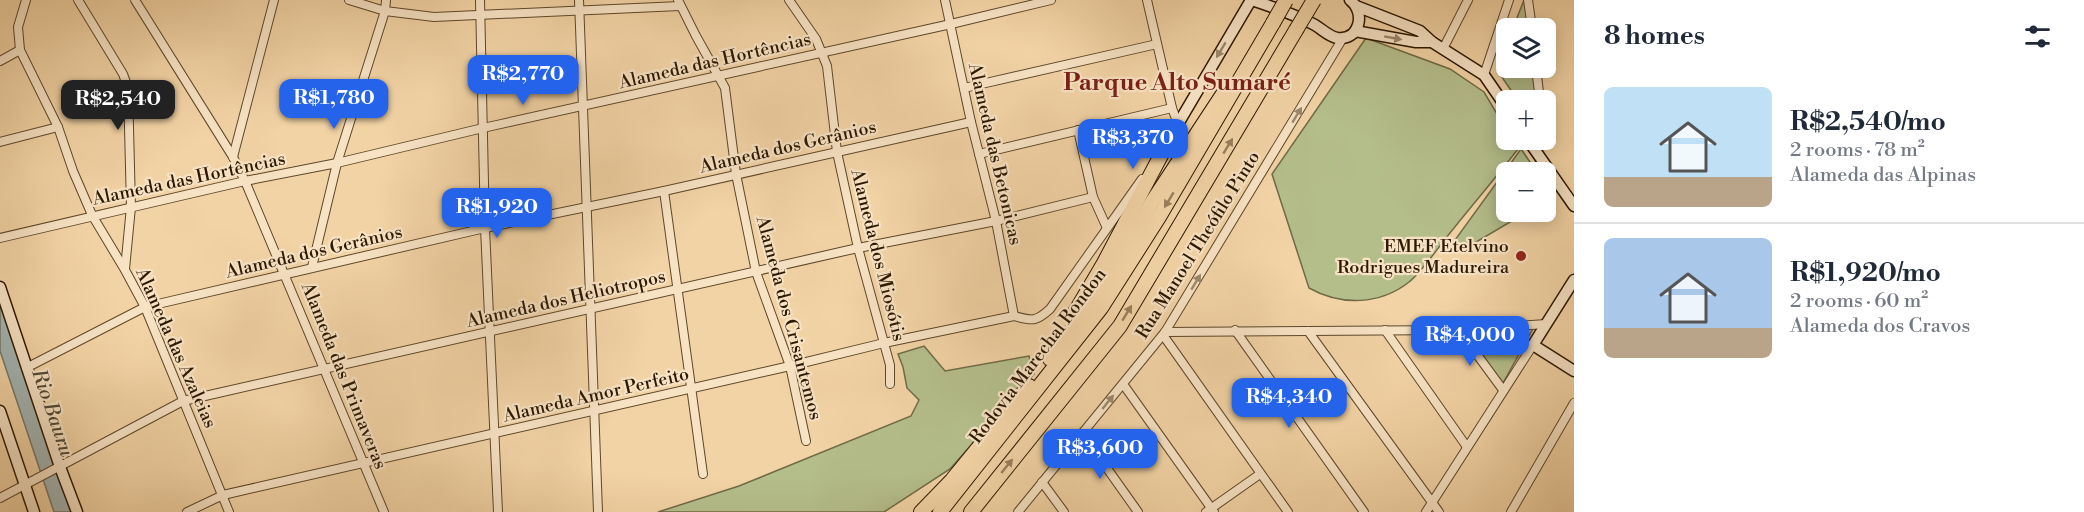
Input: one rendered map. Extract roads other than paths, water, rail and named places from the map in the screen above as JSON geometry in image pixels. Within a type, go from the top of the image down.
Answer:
[{"type":"highway","name":"Rodovia Marechal Rondon","points":[[940,512],[1101,308],[1160,217],[1286,0]]},
{"type":"highway","points":[[971,512],[1120,326],[1314,0]]},
{"type":"highway","points":[[921,512],[952,480],[1039,373],[1096,297],[1152,202],[1210,112],[1259,48]]},
{"type":"highway","points":[[1039,373],[1104,263],[1168,142]]},
{"type":"street","name":"Alameda das Azaleias","points":[[26,0],[18,27],[20,50],[58,127],[73,171],[92,215],[145,307],[229,512]]},
{"type":"street","points":[[78,0],[123,74],[128,88],[131,207],[125,270]]},
{"type":"street","name":"Alameda das Primaveras","points":[[135,0],[233,157],[245,181],[384,512]]},
{"type":"street","points":[[233,157],[274,0]]},
{"type":"street","points":[[349,0],[385,11],[434,16],[579,11],[679,3]]},
{"type":"street","points":[[312,267],[337,163],[385,11],[386,0]]},
{"type":"street","points":[[480,0],[485,228],[498,512]]},
{"type":"street","points":[[579,0],[598,512]]},
{"type":"street","name":"Alameda dos Miosótis","points":[[789,0],[816,39],[827,66],[837,152],[858,248],[890,365],[890,384]]},
{"type":"street","name":"Alameda das Betonicas","points":[[945,0],[971,122],[996,221],[1014,316]]},
{"type":"street","points":[[1147,0],[1172,108],[1178,124]]},
{"type":"street","points":[[1107,228],[1168,142],[1251,0],[1311,22],[1330,36],[1343,38],[1355,31],[1360,19],[1353,3]]},
{"type":"street","points":[[1443,49],[1468,0]]},
{"type":"street","points":[[1484,75],[1509,0]]},
{"type":"street","points":[[1528,0],[1531,18]]},
{"type":"street","name":"Alameda das Hortências","points":[[0,238],[92,215],[337,163],[1046,1]]},
{"type":"street","name":"Alameda dos Crisantemos","points":[[679,3],[725,88],[736,174],[756,272],[790,366],[806,441]]},
{"type":"street","points":[[1353,3],[1420,31],[1432,42],[1484,75],[1496,92]]},
{"type":"street","points":[[1355,31],[1416,42],[1432,42]]},
{"type":"street","name":"Rua Manoel Theófilo Pinto","points":[[1018,512],[1174,319],[1343,38]]},
{"type":"street","points":[[964,88],[1157,44]]},
{"type":"street","points":[[0,61],[20,50]]},
{"type":"street","points":[[979,154],[1172,108]]},
{"type":"street","name":"Alameda dos Gerânios","points":[[27,368],[145,307],[485,228],[664,191],[971,122]]},
{"type":"street","points":[[0,142],[58,127]]},
{"type":"street","points":[[1078,130],[1093,197],[1107,228]]},
{"type":"street","points":[[1535,150],[1574,206]]},
{"type":"street","points":[[664,191],[703,474]]},
{"type":"street","name":"Alameda dos Heliotropos","points":[[0,498],[183,401],[858,248],[996,221],[1093,197]]},
{"type":"street","name":"Alameda Amor Perfeito","points":[[188,512],[223,495],[884,343],[1014,316],[1031,321],[1041,318],[1050,309],[1107,228]]},
{"type":"street","points":[[1426,512],[1574,280]]},
{"type":"street","points":[[0,287],[77,512]]},
{"type":"street","points":[[1174,319],[1177,325],[1188,332]]},
{"type":"street","points":[[1164,333],[1235,330],[1459,330],[1546,324]]},
{"type":"street","points":[[1235,330],[1364,512]]},
{"type":"street","points":[[1385,330],[1467,447]]},
{"type":"street","points":[[1459,330],[1503,390]]},
{"type":"street","points":[[1308,331],[1439,512]]},
{"type":"street","points":[[1164,333],[1288,512]]},
{"type":"street","points":[[1533,345],[1574,371]]},
{"type":"street","points":[[1123,384],[1211,511],[1260,474]]},
{"type":"street","points":[[1511,512],[1574,404]]},
{"type":"street","points":[[0,411],[34,512]]},
{"type":"street","points":[[1082,433],[1138,512]]},
{"type":"street","points":[[1042,482],[1064,512]]},
{"type":"place","name":"EMEF Etelvino Rodrigues Madureira","points":[[1521,256]]},
{"type":"district","name":"Parque Alto Sumaré","points":[[1177,83]]},
{"type":"water label","name":"Rio Bauru","points":[[52,413]]}]
